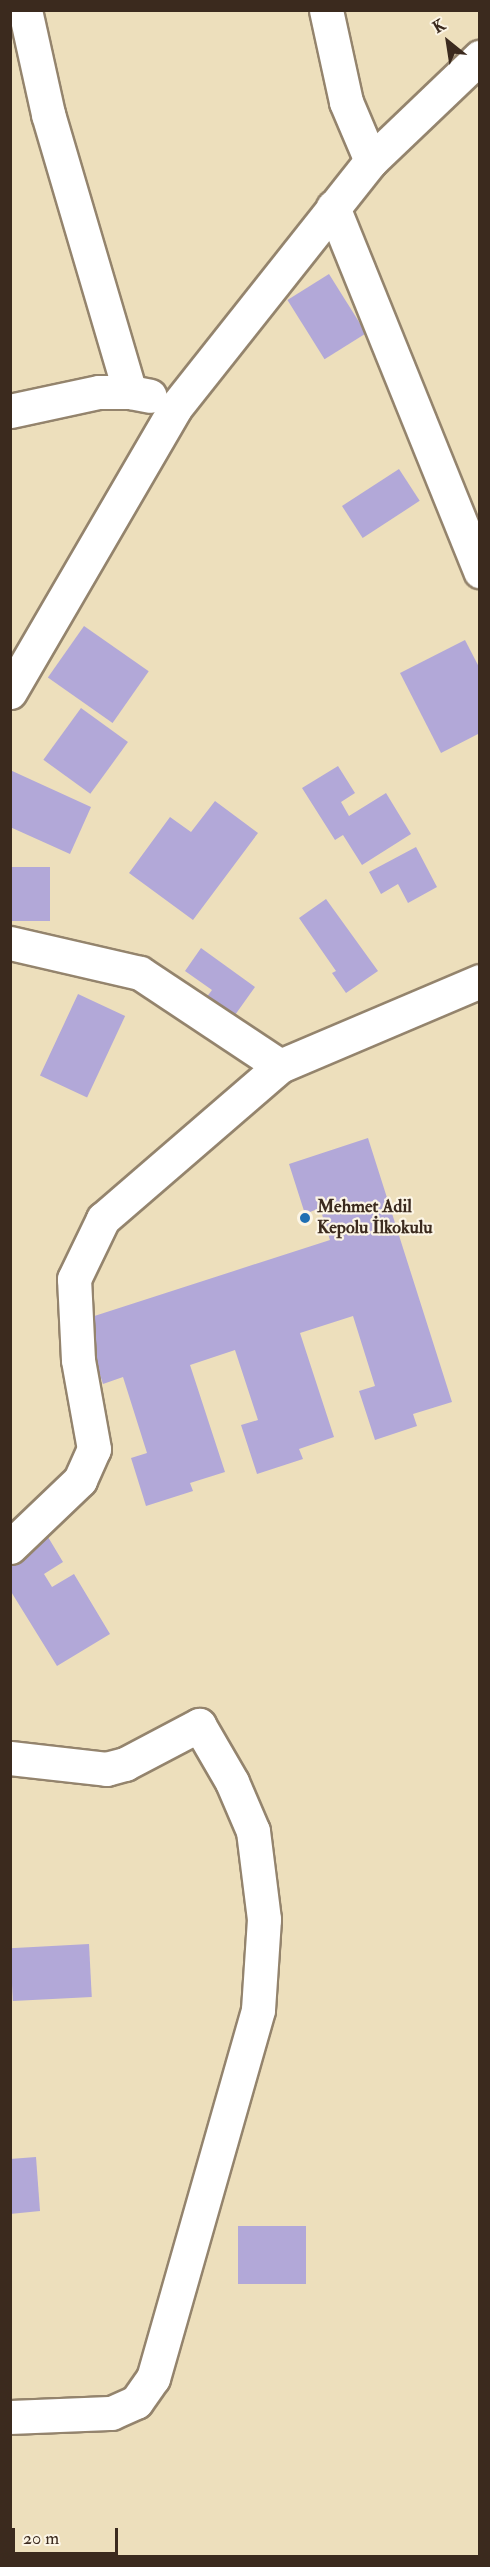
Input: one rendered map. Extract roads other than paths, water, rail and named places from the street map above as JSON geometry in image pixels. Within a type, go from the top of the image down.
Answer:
[{"type":"street","points":[[25,10],[48,114],[130,392]]},
{"type":"street","points":[[326,10],[346,102],[371,162]]},
{"type":"street","points":[[10,692],[175,408],[371,162],[480,57]]},
{"type":"street","points":[[333,207],[480,571]]},
{"type":"street","points":[[10,411],[99,392],[130,392],[175,408]]},
{"type":"street","points":[[10,943],[140,972],[280,1066]]},
{"type":"street","points":[[10,1547],[80,1480],[94,1449],[78,1360],[74,1279],[103,1219],[280,1066],[480,981]]},
{"type":"street","points":[[10,1758],[106,1769],[125,1764],[199,1725],[232,1782],[253,1831],[264,1919],[258,2010],[153,2378],[136,2402],[111,2413],[10,2417]]},
{"type":"place","name":"Mehmet Adil Kepolu İlkokulu","points":[[305,1218]]}]
